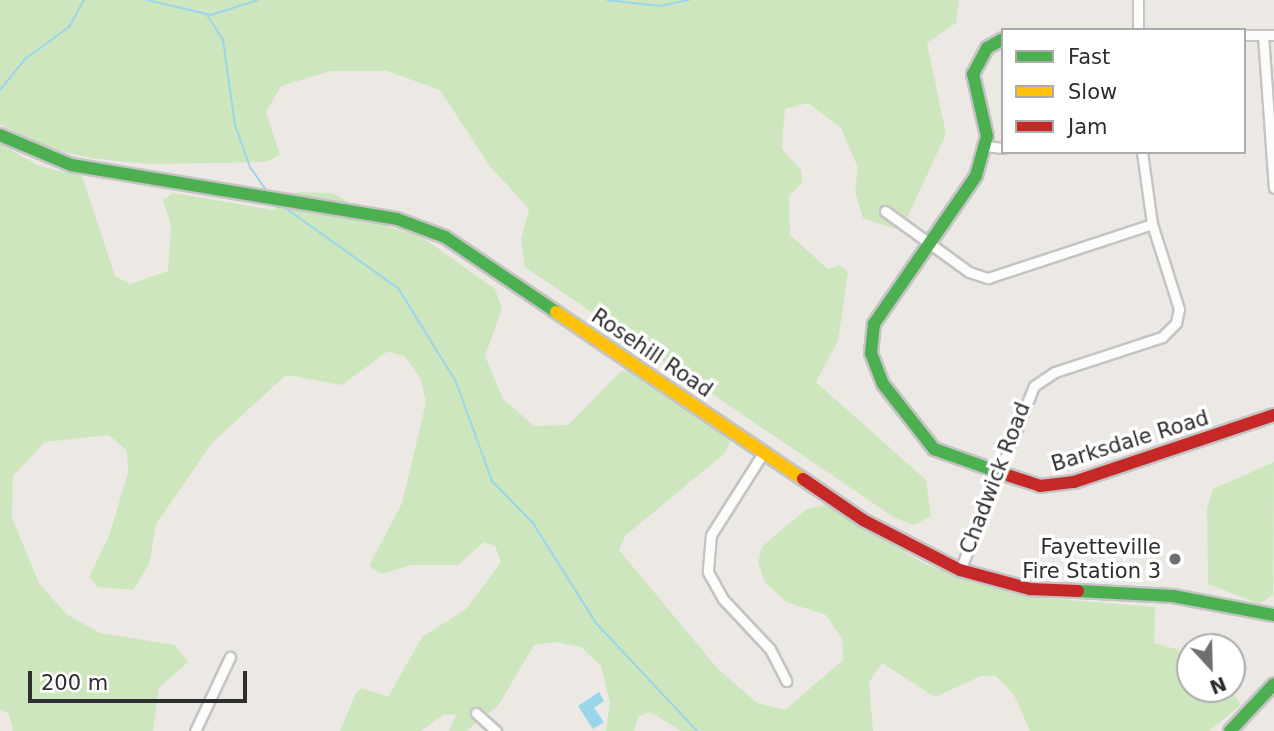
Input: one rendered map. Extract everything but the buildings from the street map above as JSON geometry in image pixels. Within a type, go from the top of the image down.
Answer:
[{"type":"main road","points":[[986,146],[973,74],[980,55],[1001,40]]},
{"type":"main road","name":"Rosehill Road","points":[[0,135],[71,165],[427,229],[463,246],[871,526],[960,570],[1030,589],[1173,596],[1274,615]]},
{"type":"main road","name":"Barksdale Road","points":[[986,146],[972,185],[874,324],[876,374],[930,446],[996,474],[1030,485],[1064,485],[1274,415]]},
{"type":"main road","points":[[1230,731],[1274,684]]},
{"type":"street","points":[[1138,0],[1138,28]]},
{"type":"street","points":[[1246,35],[1274,35]]},
{"type":"street","points":[[1263,35],[1274,188]]},
{"type":"street","points":[[986,146],[1001,148]]},
{"type":"street","name":"Chadwick Road","points":[[960,570],[1024,402],[1042,379],[1174,328],[1179,309],[1152,224],[1142,154]]},
{"type":"street","points":[[885,211],[973,274],[993,278],[1152,224]]},
{"type":"street","points":[[763,453],[711,535],[708,572],[723,599],[770,649],[786,681]]},
{"type":"street","points":[[195,731],[230,657]]},
{"type":"street","points":[[476,713],[496,731]]},
{"type":"green space","points":[[0,0],[959,0],[956,23],[927,43],[946,134],[901,231],[863,218],[855,192],[858,168],[841,128],[808,103],[785,109],[782,149],[801,170],[802,182],[789,197],[790,235],[828,269],[840,265],[848,272],[838,341],[816,382],[926,480],[931,516],[914,525],[895,518],[525,267],[521,240],[529,209],[489,165],[440,90],[387,71],[331,71],[281,86],[266,112],[280,155],[266,162],[148,164],[90,158],[43,147],[0,124]]},
{"type":"green space","points":[[0,144],[39,166],[82,176],[115,276],[130,284],[168,271],[171,225],[163,200],[173,193],[273,210],[298,192],[333,193],[389,227],[422,237],[495,289],[502,309],[485,356],[503,399],[534,426],[568,425],[621,371],[634,370],[725,432],[730,443],[724,454],[625,536],[619,550],[718,669],[757,703],[785,710],[843,660],[842,639],[826,615],[786,602],[765,582],[758,563],[762,547],[780,531],[807,509],[827,505],[921,562],[970,582],[1032,597],[1155,607],[1154,643],[1176,649],[1176,703],[1241,705],[1209,731],[1030,731],[1014,695],[996,676],[981,676],[935,697],[882,663],[869,682],[873,731],[681,731],[650,712],[638,717],[634,731],[606,731],[610,703],[601,666],[581,647],[555,642],[534,645],[498,706],[466,731],[449,731],[456,715],[445,714],[421,731],[340,731],[356,693],[362,688],[388,697],[422,637],[466,609],[501,562],[495,546],[484,542],[458,565],[411,565],[382,574],[369,566],[402,503],[426,403],[421,379],[405,357],[388,351],[342,385],[286,375],[212,443],[156,524],[149,565],[133,590],[98,587],[89,577],[109,536],[128,473],[127,451],[109,435],[45,442],[13,476],[12,518],[39,583],[66,614],[100,633],[175,645],[188,662],[159,688],[153,731],[13,731],[9,714],[0,709]]},
{"type":"green space","points":[[1274,462],[1273,595],[1259,604],[1208,584],[1207,509],[1213,489]]},
{"type":"water","points":[[599,692],[604,701],[594,708],[604,722],[593,729],[578,706]]},
{"type":"waterway","points":[[0,90],[25,59],[69,27],[84,0]]},
{"type":"waterway","points":[[147,0],[211,15],[258,0]]},
{"type":"waterway","points":[[607,0],[660,6],[689,0]]},
{"type":"waterway","points":[[207,15],[223,40],[235,125],[250,167],[267,191]]},
{"type":"waterway","points":[[281,205],[398,288],[456,382],[492,481],[533,523],[596,623],[697,731]]},
{"type":"traffic: fast","points":[[1001,40],[987,48],[973,74],[987,136],[976,176],[874,324],[871,353],[883,384],[934,449],[1010,476]]},
{"type":"traffic: fast","points":[[0,135],[71,165],[397,219],[445,237],[556,312]]},
{"type":"traffic: fast","points":[[1078,591],[1173,596],[1274,615]]},
{"type":"traffic: fast","points":[[1230,731],[1274,684]]},
{"type":"traffic: slow","points":[[556,312],[803,479]]},
{"type":"traffic: jam","points":[[1010,476],[1040,486],[1074,482],[1274,415]]},
{"type":"traffic: jam","points":[[803,479],[863,520],[960,570],[1030,589],[1078,591]]},
{"type":"place","name":"Fayetteville Fire Station 3","points":[[1175,559]]}]
